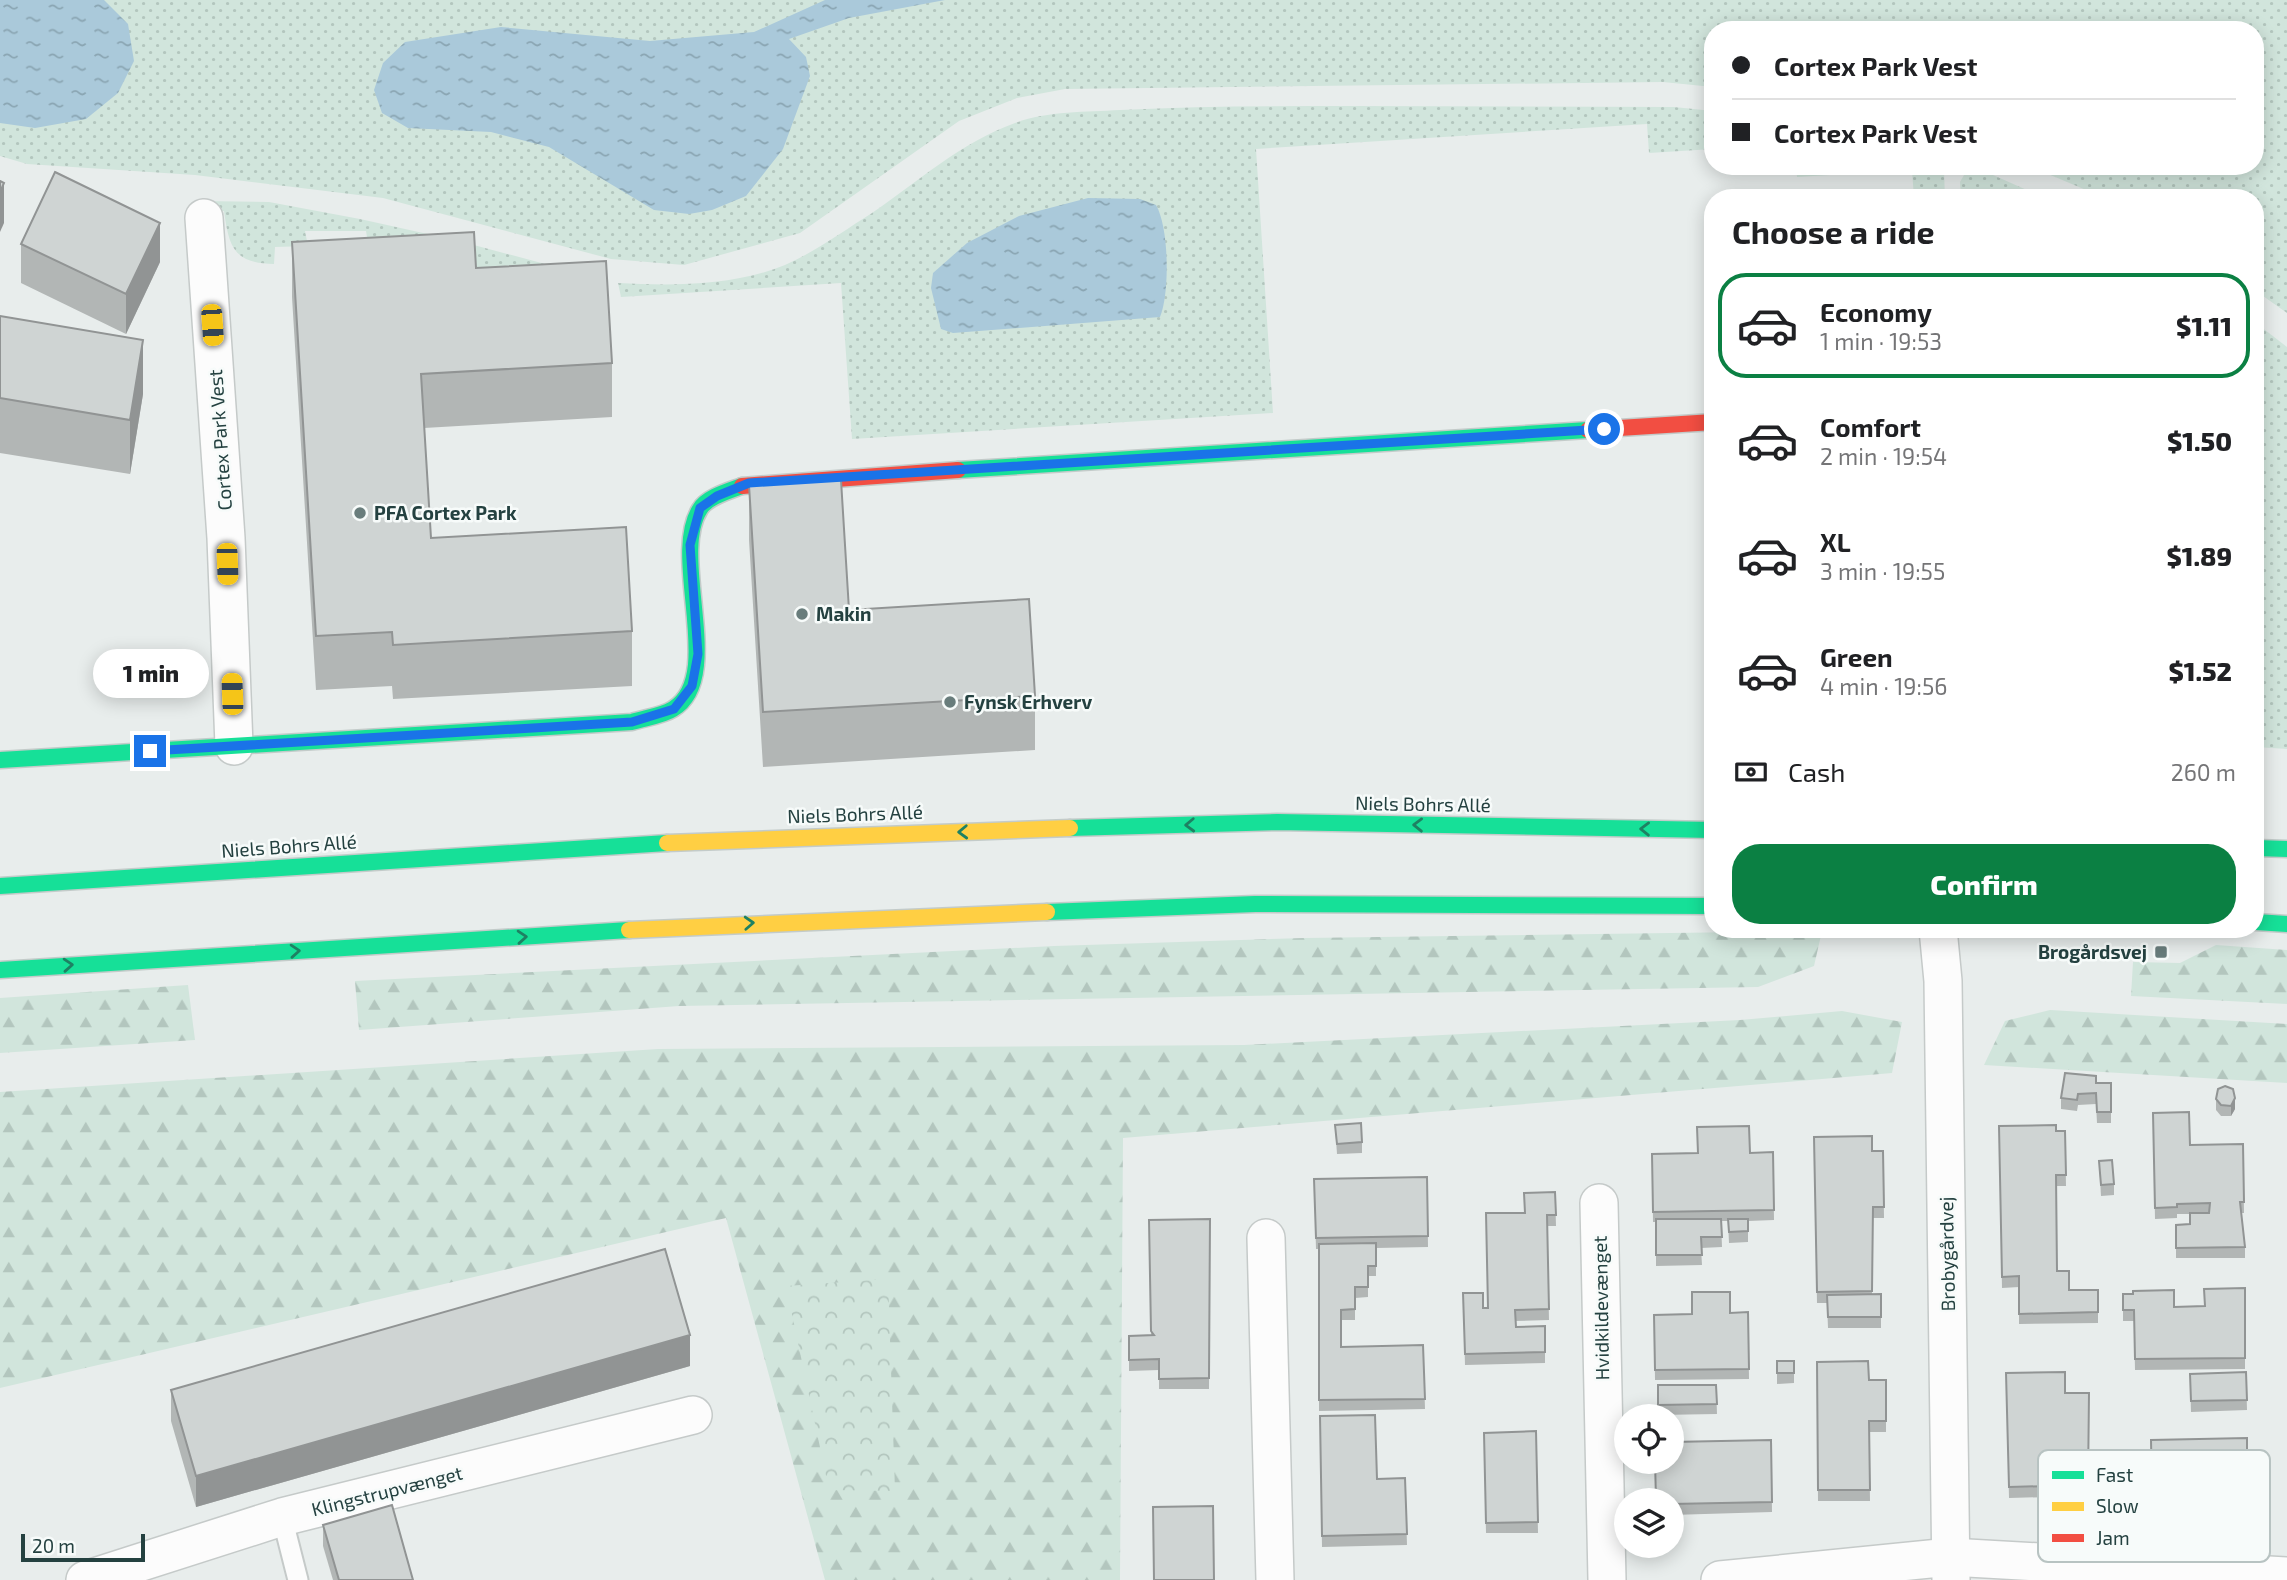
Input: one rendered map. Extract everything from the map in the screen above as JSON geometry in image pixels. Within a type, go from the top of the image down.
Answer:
[{"type":"street","name":"Cortex Park Vest","points":[[204,218],[226,538],[234,746]]},
{"type":"street","points":[[0,760],[632,722],[674,709],[692,686],[698,654],[690,545],[700,508],[717,496],[749,483],[1704,423]]},
{"type":"street","name":"Niels Bohrs Allé","points":[[0,886],[738,838],[1277,822],[1704,831]]},
{"type":"street","points":[[2264,848],[2287,849]]},
{"type":"street","points":[[0,970],[748,923],[1255,904],[1704,906]]},
{"type":"street","points":[[2264,923],[2287,924]]},
{"type":"street","name":"Brobygårdvej","points":[[1939,938],[1943,981],[1951,1569]]},
{"type":"street","name":"Hvidkildevænget","points":[[1599,1203],[1607,1580]]},
{"type":"street","points":[[1266,1238],[1275,1580]]},
{"type":"street","name":"Klingstrupvænget","points":[[85,1580],[142,1571],[282,1517],[693,1415]]},
{"type":"street","points":[[1720,1580],[1951,1569],[2287,1576]]},
{"type":"lane","points":[[282,1517],[298,1580]]},
{"type":"green space","points":[[0,0],[2287,0],[2287,313],[2264,297],[2264,189],[2084,189],[2050,175],[2264,175],[2264,21],[1704,21],[1704,86],[1663,82],[1065,89],[1017,98],[959,121],[800,233],[684,265],[611,259],[383,198],[195,175],[27,164],[0,156]]},
{"type":"green space","points":[[1236,106],[1674,107],[1704,110],[1704,150],[1649,153],[1647,124],[1256,149],[1273,413],[852,439],[841,283],[621,297],[618,283],[682,284],[724,281],[785,265],[872,213],[976,141],[1027,119],[1067,113]]},
{"type":"green space","points":[[1797,175],[1830,175],[1797,177]]},
{"type":"green space","points":[[1912,175],[1944,175],[1945,189],[1913,189]]},
{"type":"green space","points":[[1964,175],[1993,175],[2025,189],[1960,189],[1960,182]]},
{"type":"green space","points":[[199,201],[269,202],[360,219],[459,241],[601,279],[503,290],[368,243],[366,231],[305,231],[308,246],[275,247],[274,264],[261,263],[242,257],[231,244],[224,211],[197,213]]},
{"type":"green space","points":[[2264,329],[2287,347],[2287,749],[2264,748]]},
{"type":"green space","points":[[1704,933],[1704,938],[1820,938],[1814,966],[1758,987],[679,1006],[359,1030],[355,981],[1054,946],[1305,938]]},
{"type":"green space","points":[[2216,945],[2287,950],[2287,1004],[2131,996],[2133,962],[2180,963]]},
{"type":"green space","points":[[188,985],[195,1040],[0,1053],[0,998]]},
{"type":"green space","points":[[2050,1010],[2287,1024],[2287,1083],[1984,1065],[2005,1021]]},
{"type":"green space","points":[[1842,1011],[1902,1022],[1892,1073],[1123,1138],[1120,1580],[825,1580],[726,1218],[0,1388],[0,1092],[658,1049],[1244,1045],[1740,1020]]},
{"type":"green space","points":[[888,1279],[895,1491],[829,1490],[786,1286]]},
{"type":"water","points":[[0,0],[104,0],[128,24],[134,61],[118,93],[86,119],[35,128],[0,123]]},
{"type":"water","points":[[825,0],[945,0],[849,18],[789,39],[806,57],[810,76],[783,149],[746,196],[712,210],[689,214],[654,210],[549,147],[491,132],[408,128],[382,113],[374,90],[383,63],[405,42],[501,27],[650,41],[754,32]]},
{"type":"water","points":[[1088,198],[1140,199],[1156,205],[1164,228],[1167,260],[1160,317],[953,333],[941,329],[931,288],[933,273],[967,243],[1019,216]]},
{"type":"building","points":[[55,172],[160,223],[126,294],[21,244]]},
{"type":"building","points":[[474,232],[476,268],[606,261],[612,363],[421,374],[431,538],[626,527],[632,631],[393,645],[392,632],[316,636],[292,242]]},
{"type":"building","points":[[0,316],[143,340],[130,420],[0,398]]},
{"type":"building","points":[[841,480],[849,610],[1029,599],[1035,696],[763,712],[749,485]]},
{"type":"building","points":[[2065,1073],[2096,1076],[2096,1083],[2111,1083],[2111,1112],[2097,1112],[2096,1093],[2078,1094],[2077,1100],[2061,1098]]},
{"type":"building","points":[[2225,1086],[2233,1089],[2235,1098],[2231,1106],[2221,1105],[2216,1099],[2218,1089]]},
{"type":"building","points":[[2189,1112],[2190,1145],[2243,1144],[2244,1202],[2240,1202],[2245,1247],[2176,1248],[2176,1225],[2190,1224],[2190,1213],[2209,1213],[2210,1203],[2155,1208],[2153,1113]]},
{"type":"building","points":[[1361,1123],[1362,1142],[1337,1144],[1335,1125]]},
{"type":"building","points":[[2056,1125],[2056,1131],[2065,1131],[2066,1175],[2056,1175],[2057,1271],[2069,1271],[2069,1290],[2098,1290],[2098,1312],[2019,1314],[2019,1276],[2002,1277],[1999,1126]]},
{"type":"building","points":[[1749,1126],[1750,1153],[1773,1152],[1774,1210],[1653,1212],[1652,1154],[1698,1153],[1697,1127]]},
{"type":"building","points":[[1872,1136],[1872,1151],[1883,1151],[1884,1207],[1873,1207],[1872,1291],[1817,1292],[1814,1137]]},
{"type":"building","points":[[2112,1160],[2114,1184],[2101,1185],[2099,1161]]},
{"type":"building","points":[[1427,1177],[1428,1236],[1316,1238],[1314,1179]]},
{"type":"building","points":[[1555,1192],[1556,1215],[1547,1215],[1549,1309],[1515,1310],[1516,1327],[1545,1326],[1545,1352],[1465,1354],[1463,1293],[1483,1293],[1483,1308],[1488,1308],[1486,1213],[1525,1213],[1524,1193]]},
{"type":"building","points":[[1210,1219],[1209,1378],[1159,1379],[1159,1359],[1129,1360],[1129,1336],[1154,1335],[1151,1331],[1149,1220]]},
{"type":"building","points":[[1656,1219],[1721,1219],[1722,1237],[1701,1237],[1702,1255],[1656,1255]]},
{"type":"building","points":[[1728,1219],[1748,1219],[1748,1231],[1729,1232]]},
{"type":"building","points":[[1376,1243],[1376,1266],[1368,1266],[1368,1287],[1355,1287],[1355,1309],[1341,1310],[1341,1347],[1423,1345],[1425,1399],[1319,1400],[1319,1244]]},
{"type":"building","points":[[665,1249],[690,1335],[196,1476],[171,1390]]},
{"type":"building","points":[[2245,1288],[2245,1358],[2135,1359],[2134,1310],[2123,1310],[2123,1294],[2133,1294],[2133,1291],[2174,1290],[2174,1307],[2205,1306],[2204,1289]]},
{"type":"building","points":[[1692,1292],[1730,1292],[1730,1313],[1748,1312],[1749,1369],[1655,1370],[1654,1315],[1692,1314]]},
{"type":"building","points":[[1881,1294],[1881,1317],[1828,1317],[1827,1295]]},
{"type":"building","points":[[1777,1361],[1794,1361],[1794,1373],[1777,1373]]},
{"type":"building","points":[[1868,1361],[1869,1380],[1886,1380],[1886,1421],[1869,1421],[1870,1490],[1818,1490],[1817,1362]]},
{"type":"building","points":[[2065,1372],[2065,1393],[2089,1393],[2088,1450],[2038,1450],[2038,1486],[2009,1487],[2006,1373]]},
{"type":"building","points":[[2246,1372],[2247,1400],[2191,1401],[2190,1374]]},
{"type":"building","points":[[1658,1385],[1716,1385],[1717,1404],[1658,1404]]},
{"type":"building","points":[[1375,1415],[1377,1479],[1405,1478],[1407,1534],[1322,1536],[1320,1416]]},
{"type":"building","points":[[1536,1431],[1538,1522],[1486,1523],[1484,1433]]},
{"type":"building","points":[[2247,1438],[2247,1450],[2151,1450],[2151,1440]]},
{"type":"building","points":[[1771,1440],[1772,1502],[1684,1504],[1684,1488],[1656,1488],[1655,1474],[1684,1474],[1684,1442]]},
{"type":"building","points":[[392,1505],[413,1580],[339,1580],[323,1525]]},
{"type":"building","points":[[1213,1506],[1214,1580],[1154,1580],[1153,1507]]},
{"type":"traffic: fast","points":[[958,470],[1588,430]]},
{"type":"traffic: fast","points":[[0,760],[632,722],[664,713],[673,709],[688,693],[695,671],[697,644],[690,556],[692,530],[703,505],[742,486]]},
{"type":"traffic: fast","points":[[1070,828],[1277,822],[1704,830]]},
{"type":"traffic: fast","points":[[0,886],[667,843]]},
{"type":"traffic: fast","points":[[2264,848],[2287,849]]},
{"type":"traffic: fast","points":[[1047,912],[1255,904],[1704,906]]},
{"type":"traffic: fast","points":[[2264,923],[2287,924]]},
{"type":"traffic: fast","points":[[0,970],[629,930]]},
{"type":"traffic: slow","points":[[667,843],[1070,828]]},
{"type":"traffic: slow","points":[[629,930],[1047,912]]},
{"type":"traffic: jam","points":[[1588,430],[1704,423]]},
{"type":"traffic: jam","points":[[742,486],[958,470]]},
{"type":"place","name":"PFA Cortex Park","points":[[360,513]]},
{"type":"place","name":"Makin","points":[[802,614]]},
{"type":"place","name":"Fynsk Erhverv","points":[[950,702]]},
{"type":"place","name":"Brogårdsvej","points":[[2161,952]]},
{"type":"route","points":[[150,751],[632,722],[674,709],[692,686],[698,654],[690,545],[700,508],[717,496],[749,483],[1604,429]]}]
